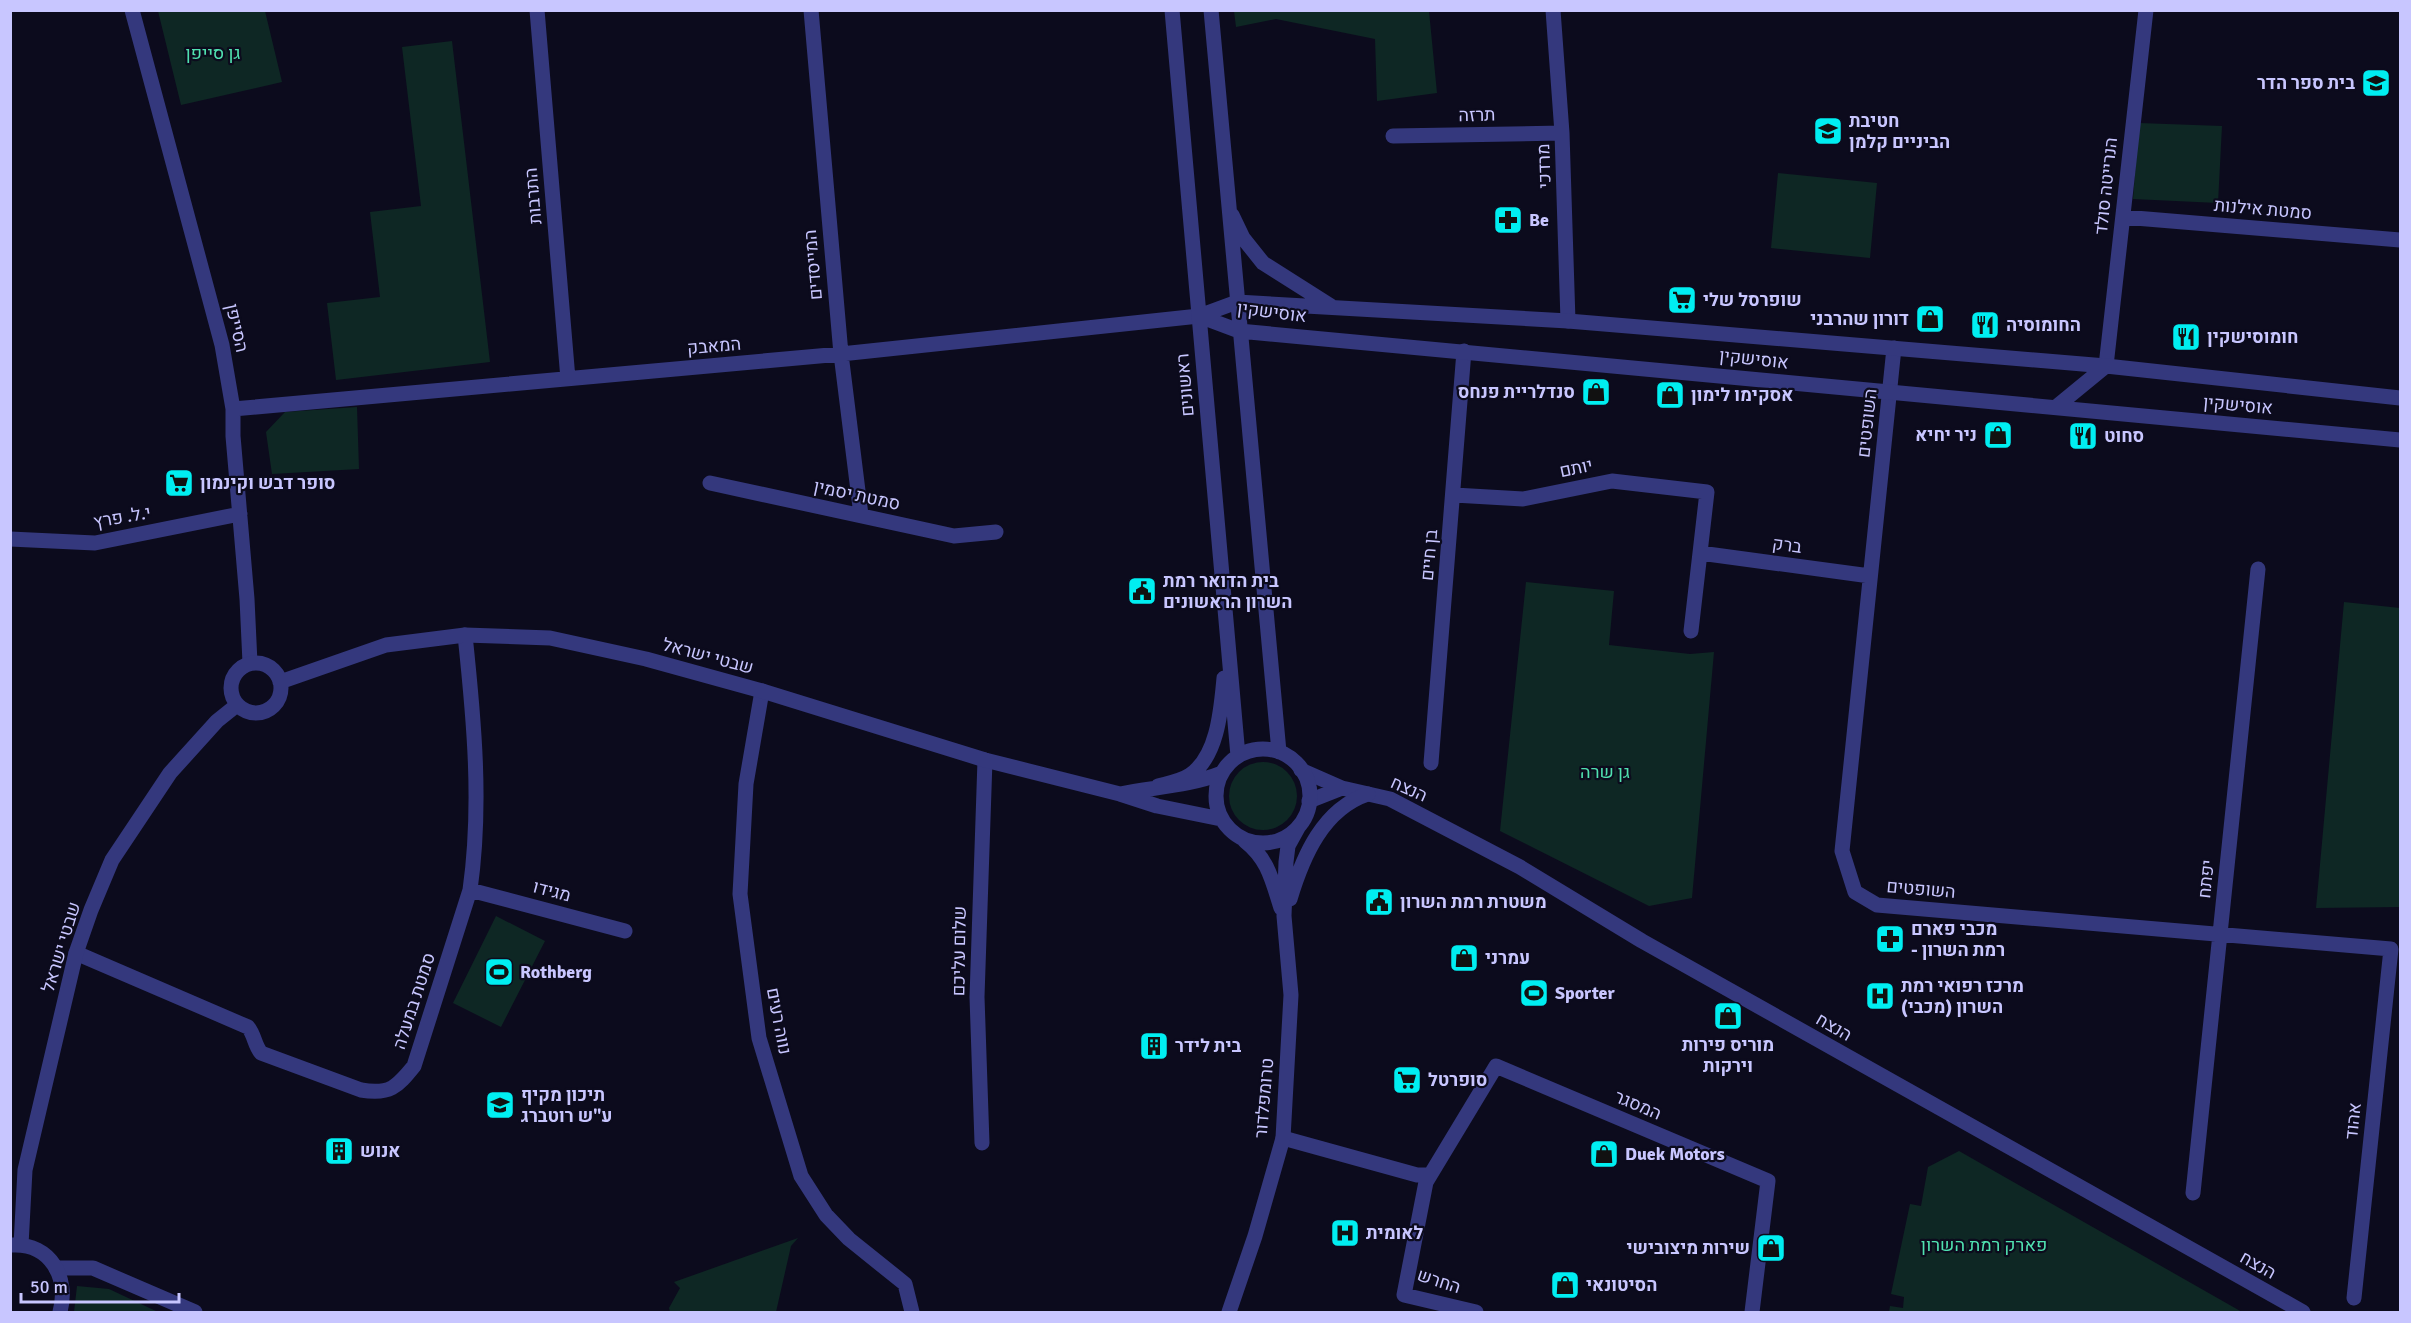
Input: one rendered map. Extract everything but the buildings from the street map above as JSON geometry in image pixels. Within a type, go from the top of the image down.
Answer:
[{"type":"street","name":"הסייפן","points":[[132,10],[220,334],[233,409],[250,663]]},
{"type":"street","name":"התרבות","points":[[537,10],[568,379]]},
{"type":"street","name":"המייסדים","points":[[811,10],[841,354],[861,515]]},
{"type":"street","name":"ראשונים","points":[[1172,10],[1238,756]]},
{"type":"street","points":[[1211,10],[1279,752]]},
{"type":"street","name":"מרדכי","points":[[1553,10],[1562,133],[1568,321]]},
{"type":"street","name":"הנרייטה סולד","points":[[2106,366],[2146,10]]},
{"type":"street","name":"תרזה","points":[[1393,136],[1562,133]]},
{"type":"street","points":[[1228,207],[1244,238],[1263,264],[1334,308]]},
{"type":"street","name":"סמטת אילנות","points":[[2123,217],[2400,240]]},
{"type":"street","name":"אוסישקין","points":[[1199,316],[1237,302],[1568,321],[2106,366],[2400,398]]},
{"type":"street","name":"המאבק","points":[[233,409],[841,354],[1199,316]]},
{"type":"street","name":"אוסישקין","points":[[1199,316],[1239,331],[2400,441]]},
{"type":"street","name":"השופטים","points":[[1894,348],[1842,851],[1855,892],[1877,905],[2391,949]]},
{"type":"street","name":"בן חיים","points":[[1431,763],[1464,351]]},
{"type":"street","points":[[2056,407],[2106,366]]},
{"type":"street","name":"יותם","points":[[1454,495],[1523,499],[1612,481],[1707,492],[1700,553]]},
{"type":"street","name":"סמטת יסמין","points":[[710,483],[954,536],[996,532]]},
{"type":"street","name":"י.ל. פרץ","points":[[10,539],[94,543],[240,514]]},
{"type":"street","points":[[1691,631],[1700,553]]},
{"type":"street","name":"ברק","points":[[1700,553],[1870,576]]},
{"type":"street","name":"יפתח","points":[[2193,1192],[2258,569]]},
{"type":"street","name":"שבטי ישראל","points":[[280,681],[386,645],[465,635],[550,638],[646,658],[762,691],[985,760],[1120,794],[1157,806],[1221,819]]},
{"type":"street","name":"סמטת במעלה","points":[[76,953],[248,1027],[255,1036],[255,1046],[261,1053],[361,1090],[376,1092],[398,1086],[414,1066],[470,890],[474,860],[476,748],[465,635]]},
{"type":"street","points":[[1158,786],[1190,775],[1205,759],[1213,744],[1222,700],[1228,643]]},
{"type":"street","points":[[250,663],[270,667],[280,681],[279,698],[270,708],[261,713],[252,713],[237,705],[233,697],[232,681],[242,667],[250,663]]},
{"type":"street","name":"נווה רעים","points":[[762,691],[746,784],[740,894],[759,1038],[801,1176],[826,1215],[849,1239],[904,1284],[912,1312]]},
{"type":"street","name":"שבטי ישראל","points":[[16,1245],[25,1170],[76,953],[112,860],[170,773],[217,721],[237,705]]},
{"type":"street","points":[[1263,749],[1279,752],[1290,758],[1301,770],[1308,784],[1307,812],[1299,826],[1287,837],[1257,843],[1241,838],[1221,819],[1216,804],[1218,781],[1222,773],[1238,756],[1263,749]]},
{"type":"street","name":"שלום עליכם","points":[[982,1143],[977,997],[985,760]]},
{"type":"street","name":"הנצח","points":[[1301,770],[1342,788],[1390,799],[1520,867],[1642,940],[2303,1312]]},
{"type":"street","name":"שבטי ישראל","points":[[1120,794],[1158,786],[1194,782],[1222,773]]},
{"type":"street","points":[[1309,801],[1342,788]]},
{"type":"street","points":[[1284,916],[1309,850],[1322,827],[1352,799],[1368,794]]},
{"type":"street","name":"טרומפלדור","points":[[1229,1312],[1255,1236],[1283,1138],[1291,995],[1284,916],[1288,846],[1299,826]]},
{"type":"street","name":"טרומפלדור","points":[[1241,838],[1259,852],[1284,916]]},
{"type":"street","name":"מגידו","points":[[470,890],[625,931]]},
{"type":"street","name":"אהוד","points":[[2354,1298],[2391,949]]},
{"type":"street","name":"המסגר","points":[[1424,1177],[1496,1066],[1768,1181],[1752,1312]]},
{"type":"street","points":[[1283,1138],[1424,1177]]},
{"type":"street","name":"החרש","points":[[1424,1177],[1404,1295],[1476,1312]]},
{"type":"street","points":[[16,1245],[34,1249],[47,1257],[56,1268],[62,1283],[63,1299],[60,1312]]},
{"type":"street","points":[[56,1268],[93,1268],[195,1312]]},
{"type":"green space","name":"גן סייפן","points":[[158,11],[265,11],[282,82],[181,105]]},
{"type":"green space","points":[[1234,11],[1429,11],[1437,93],[1377,101],[1375,39],[1276,19],[1236,27]]},
{"type":"green space","points":[[452,41],[490,362],[336,380],[327,303],[380,297],[370,212],[421,206],[402,47]]},
{"type":"green space","points":[[2139,123],[2222,126],[2218,203],[2133,199]]},
{"type":"green space","points":[[1778,173],[1877,183],[1870,258],[1771,248]]},
{"type":"green space","points":[[357,407],[359,469],[272,474],[266,432],[285,412]]},
{"type":"green space","name":"גן שרה","points":[[1526,582],[1614,591],[1609,645],[1690,654],[1714,652],[1692,898],[1649,906],[1500,831]]},
{"type":"green space","points":[[2344,602],[2400,608],[2400,907],[2316,908]]},
{"type":"green space","points":[[1263,762],[1276,764],[1287,772],[1295,783],[1297,796],[1295,809],[1287,820],[1276,828],[1263,830],[1250,828],[1239,820],[1231,809],[1229,796],[1231,783],[1239,772],[1250,764]]},
{"type":"green space","name":"Rothberg","points":[[496,916],[545,941],[501,1027],[453,1003]]},
{"type":"green space","name":"פארק רמת השרון","points":[[1959,1151],[2242,1312],[1889,1312],[1890,1306],[1903,1308],[1904,1297],[1891,1294],[1910,1204],[1921,1206],[1928,1167]]},
{"type":"green space","points":[[798,1238],[791,1246],[776,1312],[670,1312],[669,1308],[680,1288],[674,1282]]},
{"type":"green space","points":[[77,1286],[109,1289],[158,1312],[74,1312]]},
{"type":"place","name":"בית ספר הדר","points":[[2376,83]]},
{"type":"place","name":"חטיבת הביניים קלמן","points":[[1828,131]]},
{"type":"place","name":"Be","points":[[1508,220]]},
{"type":"place","name":"שופרסל שלי","points":[[1682,300]]},
{"type":"place","name":"דורון שהרבני","points":[[1930,319]]},
{"type":"place","name":"החומוסיה","points":[[1985,325]]},
{"type":"place","name":"חומוסישקין","points":[[2186,337]]},
{"type":"place","name":"סנדלריית פנחס","points":[[1596,392]]},
{"type":"place","name":"אסקימו לימון","points":[[1670,395]]},
{"type":"place","name":"ניר יחיא","points":[[1998,435]]},
{"type":"place","name":"סחוט","points":[[2083,436]]},
{"type":"place","name":"סופר דבש וקינמון","points":[[179,483]]},
{"type":"place","name":"בית הדואר רמת השרון הראשונים","points":[[1142,591]]},
{"type":"place","name":"משטרת רמת השרון","points":[[1379,902]]},
{"type":"place","name":"מכבי פארם - רמת השרון","points":[[1890,939]]},
{"type":"place","name":"עמרני","points":[[1464,958]]},
{"type":"place","name":"Rothberg","points":[[499,972]]},
{"type":"place","name":"Sporter","points":[[1534,993]]},
{"type":"place","name":"מרכז רפואי רמת השרון (מכבי)","points":[[1880,996]]},
{"type":"place","name":"מוריס פירות וירקות","points":[[1728,1016]]},
{"type":"place","name":"בית לידר","points":[[1154,1046]]},
{"type":"place","name":"סופרטל","points":[[1407,1080]]},
{"type":"place","name":"תיכון מקיף ע\"ש רוטברג","points":[[500,1105]]},
{"type":"place","name":"אנוש","points":[[339,1151]]},
{"type":"place","name":"Duek Motors","points":[[1604,1154]]},
{"type":"place","name":"לאומית","points":[[1345,1233]]},
{"type":"place","name":"שירות מיצובישי","points":[[1771,1248]]},
{"type":"place","name":"הסיטונאי","points":[[1565,1285]]}]
